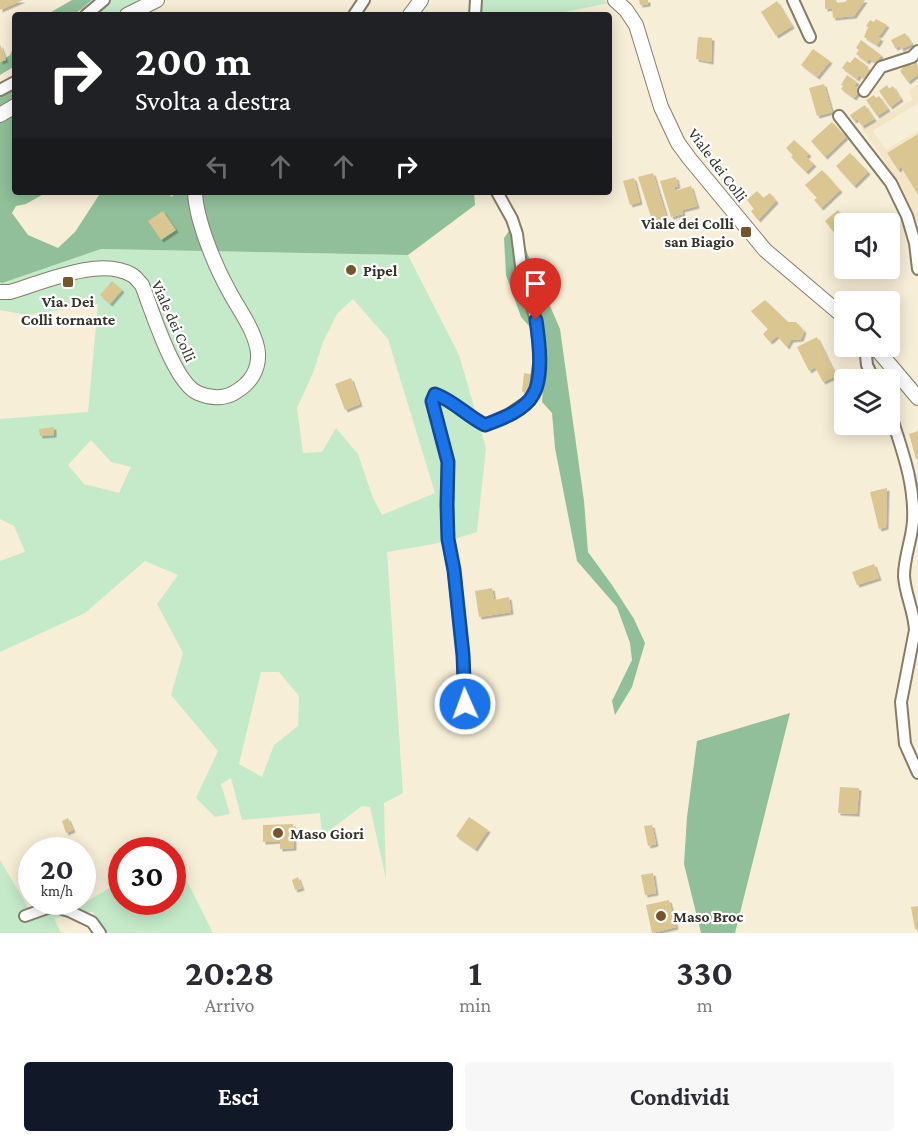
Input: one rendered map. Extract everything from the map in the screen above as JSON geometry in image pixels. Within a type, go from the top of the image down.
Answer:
[{"type":"main road","points":[[133,12],[157,0]]},
{"type":"main road","name":"Viale dei Colli","points":[[615,0],[626,10],[636,25],[661,107],[678,143],[765,250],[834,309]]},
{"type":"main road","name":"Viale dei Colli","points":[[0,292],[10,292],[87,269],[104,268],[134,275],[142,285],[176,371],[196,393],[213,397],[229,397],[247,385],[256,371],[258,354],[250,329],[226,287],[209,247],[196,195]]},
{"type":"main road","points":[[883,357],[918,398]]},
{"type":"street","points":[[90,12],[104,0]]},
{"type":"street","points":[[793,0],[810,37]]},
{"type":"street","points":[[864,91],[881,67],[912,57],[918,51]]},
{"type":"street","points":[[839,116],[891,183],[907,216],[915,243],[918,269]]},
{"type":"street","points":[[461,714],[465,704],[463,655],[454,570],[448,539],[448,462],[432,401],[435,394],[448,399],[469,417],[485,425],[502,418],[519,409],[534,395],[540,356],[536,320],[522,273],[517,234],[512,219],[499,195]]},
{"type":"street","points":[[897,435],[912,489],[913,524],[904,576],[915,619],[915,630],[901,702],[905,744],[918,773]]},
{"type":"street","points":[[25,916],[53,906],[92,922],[100,933]]},
{"type":"shaded area","points":[[918,85],[918,103],[873,131],[886,150],[918,131],[918,134],[887,153],[897,169],[901,167],[918,195],[918,224],[880,153],[862,129],[912,100],[909,90]]},
{"type":"green space","points":[[72,0],[92,0],[78,12],[51,12]]},
{"type":"green space","points":[[112,0],[141,0],[119,12],[95,12]]},
{"type":"green space","points":[[478,0],[604,0],[609,3],[566,12],[477,12]]},
{"type":"green space","points":[[12,50],[12,68],[0,75],[0,62],[10,55]]},
{"type":"green space","points":[[12,88],[12,100],[0,108],[0,94]]},
{"type":"green space","points":[[12,115],[12,195],[42,195],[26,204],[16,206],[12,213],[28,235],[58,248],[75,232],[99,195],[170,195],[172,197],[173,195],[474,195],[475,205],[408,255],[101,249],[2,283],[0,282],[0,122]]},
{"type":"green space","points":[[516,221],[560,329],[584,501],[588,552],[634,619],[645,643],[632,687],[615,715],[612,701],[632,660],[630,643],[617,607],[577,561],[555,448],[552,413],[542,402],[546,345],[521,317],[506,275],[504,238]]},
{"type":"green space","points":[[101,249],[408,255],[459,355],[486,448],[477,532],[445,542],[387,552],[403,793],[384,803],[386,879],[370,807],[362,806],[322,836],[320,813],[242,820],[231,778],[221,784],[230,814],[215,817],[196,798],[218,751],[171,695],[183,653],[157,604],[178,575],[145,561],[85,613],[0,652],[0,561],[25,552],[14,526],[0,519],[0,419],[88,412],[98,304],[27,315],[0,310],[0,282]],"holes":[[[353,299],[388,339],[435,493],[382,515],[373,498],[358,454],[336,428],[322,452],[303,453],[297,408],[313,373],[323,342],[337,314]],[[91,440],[111,462],[131,467],[119,493],[84,484],[68,465]],[[261,672],[279,672],[299,696],[298,726],[274,745],[262,777],[239,764]]]},
{"type":"green space","points":[[790,713],[735,933],[701,933],[684,864],[687,817],[697,741]]},
{"type":"green space","points":[[0,860],[18,890],[18,915],[74,915],[54,918],[61,933],[0,933]]},
{"type":"green space","points":[[186,879],[213,933],[104,933],[95,915],[96,896],[108,889],[108,915],[186,915]]},
{"type":"building","points":[[0,0],[23,0],[0,10]]},
{"type":"building","points":[[639,0],[648,0],[648,4],[640,5]]},
{"type":"building","points":[[825,0],[836,0],[837,3],[847,0],[865,0],[854,16],[833,18],[832,8],[825,9]]},
{"type":"building","points":[[777,1],[792,26],[776,36],[761,12]]},
{"type":"building","points":[[876,19],[887,25],[877,36],[881,39],[877,45],[864,37],[870,20],[874,22]]},
{"type":"building","points":[[905,33],[912,44],[901,49],[900,46],[895,48],[891,40]]},
{"type":"building","points":[[698,37],[712,38],[711,62],[696,59]]},
{"type":"building","points":[[861,40],[881,55],[876,63],[869,59],[867,62],[856,54],[859,50],[856,48]]},
{"type":"building","points":[[0,44],[6,60],[0,62]]},
{"type":"building","points":[[813,49],[830,61],[817,77],[801,65]]},
{"type":"building","points":[[855,57],[872,71],[866,80],[859,75],[857,79],[842,68],[847,61],[850,63]]},
{"type":"building","points":[[908,62],[911,66],[917,62],[918,74],[908,82],[900,71]]},
{"type":"building","points":[[847,75],[857,82],[854,86],[860,90],[854,98],[841,89]]},
{"type":"building","points":[[824,84],[832,112],[817,116],[809,88]]},
{"type":"building","points":[[887,85],[889,89],[893,86],[901,99],[890,107],[879,91]]},
{"type":"building","points":[[874,95],[876,98],[879,96],[888,109],[877,116],[866,100]]},
{"type":"building","points":[[865,105],[874,119],[862,126],[850,115]]},
{"type":"building","points":[[832,122],[846,137],[825,157],[811,141]]},
{"type":"building","points":[[918,134],[918,195],[901,167],[898,170],[887,153]]},
{"type":"building","points":[[794,140],[809,154],[806,157],[814,164],[806,172],[791,157],[793,155],[786,148]]},
{"type":"building","points":[[850,153],[868,172],[854,186],[836,166]]},
{"type":"building","points":[[822,170],[840,190],[821,208],[814,200],[817,198],[805,185]]},
{"type":"building","points":[[653,173],[667,219],[653,223],[638,177]]},
{"type":"building","points":[[676,177],[678,186],[674,187],[675,191],[691,186],[697,206],[682,210],[683,214],[671,217],[660,181]]},
{"type":"building","points":[[634,178],[640,202],[630,205],[623,181]]},
{"type":"building","points":[[757,191],[763,198],[770,193],[776,201],[758,220],[747,200]]},
{"type":"building","points":[[163,211],[176,230],[161,240],[148,221]]},
{"type":"building","points":[[834,213],[834,232],[825,221]]},
{"type":"building","points":[[112,281],[122,290],[110,304],[100,295]]},
{"type":"building","points":[[765,300],[788,322],[796,322],[804,331],[801,339],[791,340],[787,347],[777,336],[770,342],[763,334],[768,329],[751,311]]},
{"type":"building","points":[[817,337],[834,372],[834,377],[823,382],[815,367],[809,371],[797,347]]},
{"type":"building","points":[[524,373],[534,375],[531,393],[525,398],[526,393],[522,392]]},
{"type":"building","points":[[351,378],[360,404],[345,410],[335,384]]},
{"type":"building","points":[[54,427],[54,435],[40,436],[39,429]]},
{"type":"building","points":[[918,431],[918,459],[916,459],[909,434]]},
{"type":"building","points":[[887,488],[886,527],[879,529],[870,492]]},
{"type":"building","points":[[874,564],[879,578],[857,585],[852,572]]},
{"type":"building","points":[[492,588],[494,600],[509,597],[511,612],[479,617],[475,591]]},
{"type":"building","points":[[840,787],[859,788],[857,814],[838,813]]},
{"type":"building","points":[[469,817],[488,830],[475,849],[456,836]]},
{"type":"building","points":[[68,818],[73,830],[66,833],[62,821]]},
{"type":"building","name":"Maso Giori","points":[[293,824],[294,848],[280,849],[280,841],[263,842],[263,825]]},
{"type":"building","points":[[652,825],[656,844],[648,846],[644,826]]},
{"type":"building","points":[[653,873],[656,893],[645,895],[641,875]]},
{"type":"building","points":[[298,877],[302,888],[295,890],[292,880]]},
{"type":"building","name":"Maso Broc","points":[[669,900],[676,927],[652,933],[646,905]]},
{"type":"building","points":[[918,906],[918,929],[915,929],[911,907]]},
{"type":"place","name":"Viale dei Colli san Biagio","points":[[746,232]]},
{"type":"place","name":"Pipel","points":[[351,270]]},
{"type":"place","name":"Via. Dei Colli tornante","points":[[68,282]]},
{"type":"place","name":"Maso Giori","points":[[278,833]]},
{"type":"place","name":"Maso Broc","points":[[661,916]]},
{"type":"route","points":[[465,704],[463,655],[454,570],[448,539],[448,462],[432,401],[435,394],[448,399],[469,417],[485,425],[519,409],[530,400],[536,388],[540,356],[536,320]]}]
